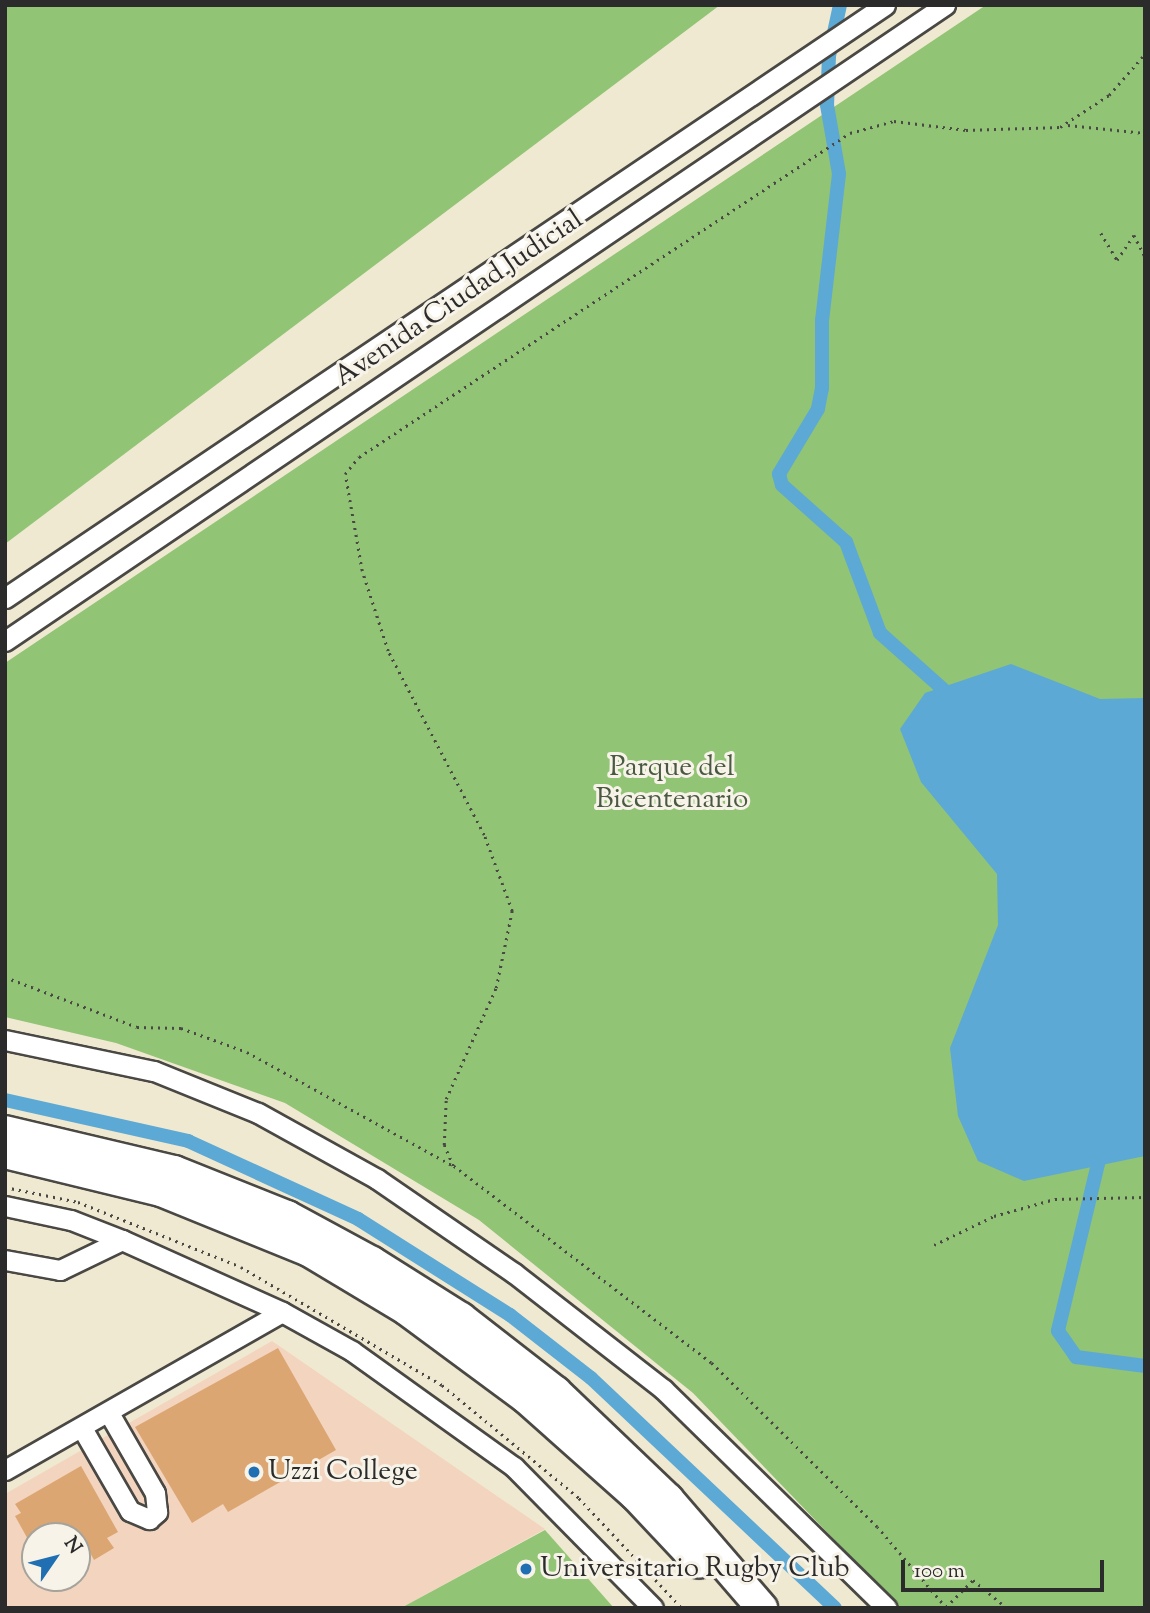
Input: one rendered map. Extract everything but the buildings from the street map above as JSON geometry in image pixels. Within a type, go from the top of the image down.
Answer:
[{"type":"highway","points":[[5,1131],[174,1171],[287,1216],[372,1262],[460,1318],[556,1392],[668,1499],[762,1608]]},
{"type":"highway","points":[[5,1153],[100,1172],[230,1215],[309,1251],[407,1310],[577,1441],[737,1608]]},
{"type":"street","name":"Avenida Ciudad Judicial","points":[[5,598],[886,5]]},
{"type":"street","name":"Avenida Ciudad Judicial","points":[[5,641],[945,5]]},
{"type":"street","points":[[5,1040],[81,1052],[189,1084],[258,1113],[377,1179],[514,1273],[663,1389],[887,1608]]},
{"type":"street","points":[[5,1206],[71,1220],[282,1312],[418,1394],[514,1466],[653,1608]]},
{"type":"street","points":[[5,1260],[60,1270],[122,1241]]},
{"type":"street","points":[[5,1470],[282,1312]]},
{"type":"street","points":[[82,1428],[130,1511],[149,1519],[159,1503],[109,1413]]},
{"type":"path","points":[[453,1166],[444,1144],[446,1099],[500,978],[512,911],[484,835],[388,652],[362,571],[345,474],[359,457],[850,133],[894,121],[1032,133],[1065,124],[1109,95],[1145,54]]},
{"type":"path","points":[[1065,124],[1145,133]]},
{"type":"path","points":[[1101,233],[1117,260],[1134,235],[1145,257]]},
{"type":"path","points":[[5,977],[137,1027],[181,1028],[247,1052],[453,1166],[711,1363],[877,1527],[946,1607],[973,1580],[1007,1608]]},
{"type":"path","points":[[934,1245],[993,1216],[1079,1196],[1145,1197]]},
{"type":"shaded area","name":"Uzzi College","points":[[272,1341],[545,1529],[401,1608],[5,1608],[5,1494]]},
{"type":"green space","points":[[5,5],[720,5],[5,544]]},
{"type":"green space","name":"Parque del Bicentenario","points":[[986,5],[1145,5],[1145,1608],[900,1608],[693,1393],[479,1220],[285,1103],[116,1043],[5,1017],[5,663]]},
{"type":"green space","name":"Universitario Rugby Club","points":[[545,1530],[614,1608],[401,1608]]},
{"type":"water","points":[[1011,664],[1100,699],[1145,698],[1145,1156],[1024,1181],[978,1161],[958,1116],[950,1048],[998,925],[997,874],[921,782],[900,729],[925,693]]},
{"type":"waterway","points":[[840,5],[829,56],[827,105],[839,174],[822,320],[822,388],[818,409],[779,474],[782,485],[846,542],[880,633],[954,699]]},
{"type":"waterway","points":[[5,1100],[188,1141],[358,1219],[510,1315],[591,1378],[835,1608]]},
{"type":"waterway","points":[[1103,1143],[1058,1331],[1076,1357],[1145,1366]]},
{"type":"place","name":"Uzzi College","points":[[254,1472]]},
{"type":"place","name":"Universitario Rugby Club","points":[[526,1569]]}]
